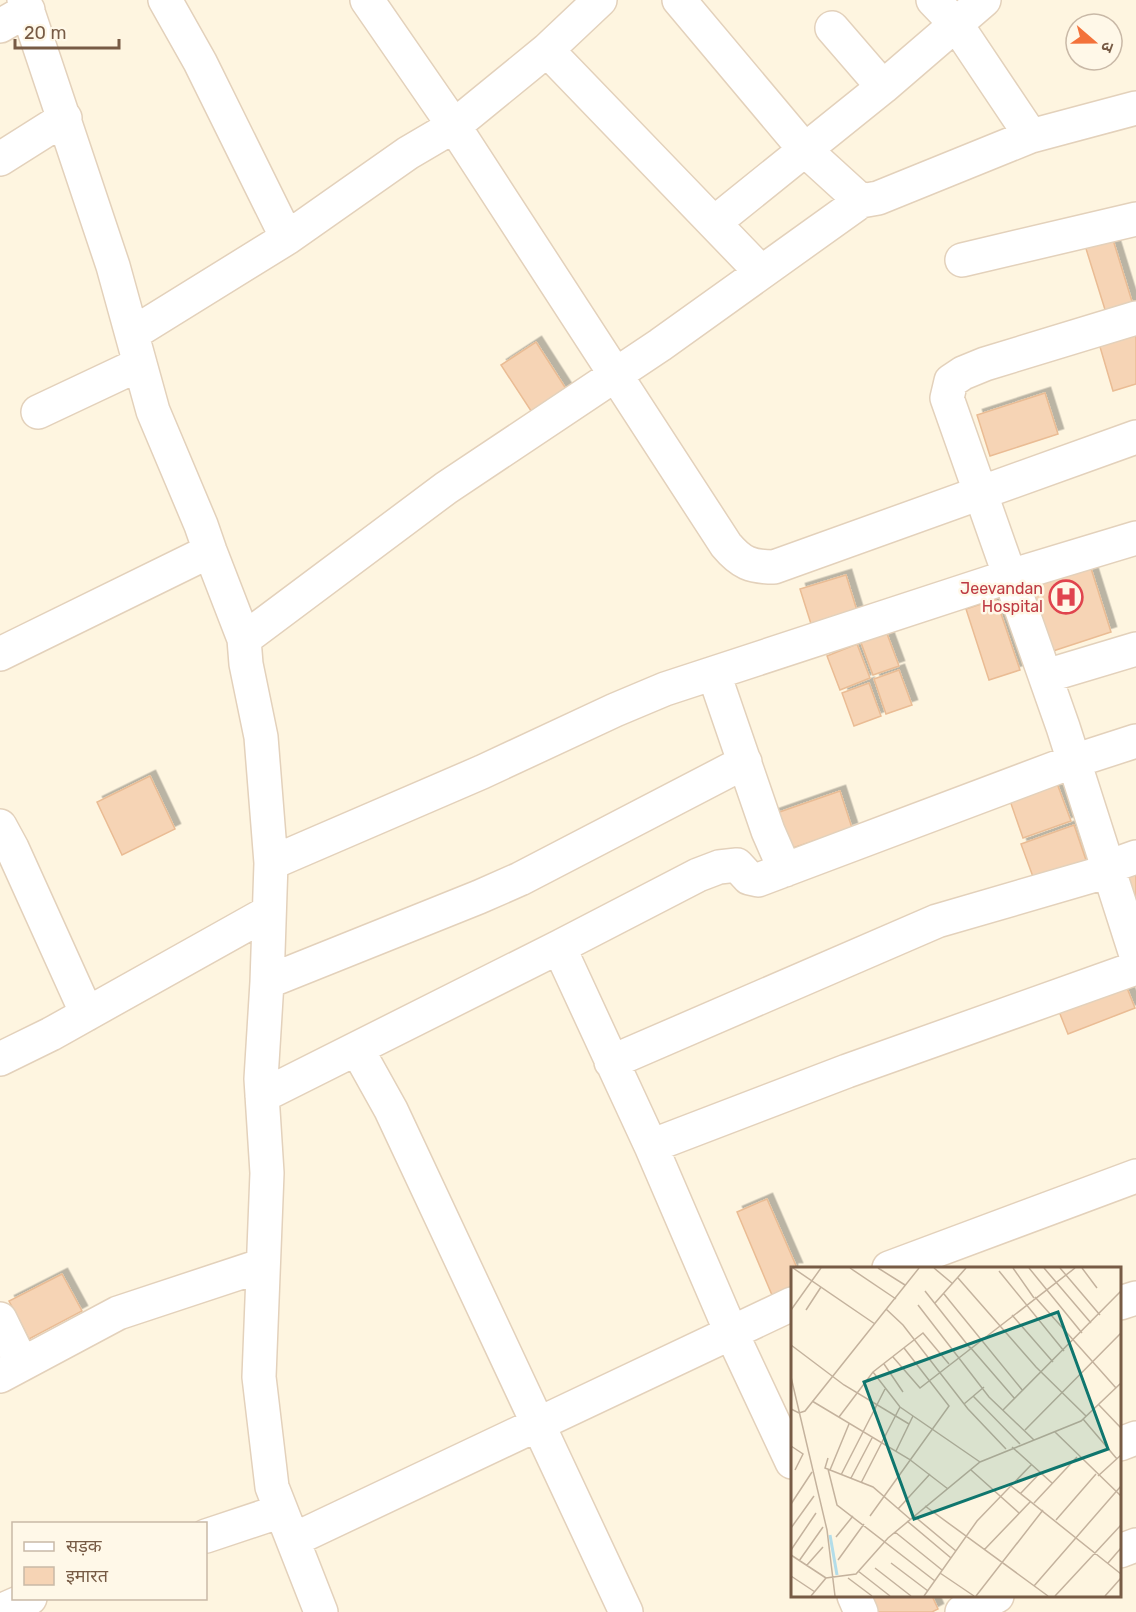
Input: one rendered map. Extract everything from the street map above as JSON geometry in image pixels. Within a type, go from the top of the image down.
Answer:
[{"type":"street","points":[[165,0],[200,62],[286,238]]},
{"type":"street","points":[[367,0],[454,126],[726,546],[736,557],[748,564],[774,567],[1136,437]]},
{"type":"street","points":[[38,412],[136,349],[286,238],[408,153],[454,126],[547,50],[600,0]]},
{"type":"street","points":[[679,0],[805,150],[861,201]]},
{"type":"street","points":[[933,0],[956,24],[1031,136]]},
{"type":"street","points":[[714,223],[884,87],[984,0]]},
{"type":"street","points":[[0,26],[26,5],[113,266],[153,411],[201,525],[244,639],[246,664],[261,737],[271,863],[261,1079],[267,1173],[259,1377],[272,1487],[321,1612]]},
{"type":"street","points":[[832,28],[884,87]]},
{"type":"street","points":[[547,50],[761,272]]},
{"type":"street","points":[[244,639],[446,488],[660,345],[861,201],[878,198],[1031,136],[1136,108]]},
{"type":"street","points":[[0,159],[64,118]]},
{"type":"street","points":[[962,260],[1136,219]]},
{"type":"street","points":[[1136,318],[963,373],[951,381],[947,398],[1074,761],[1118,865],[1136,955]]},
{"type":"street","points":[[271,863],[482,772],[665,689],[1010,576],[1136,538]]},
{"type":"street","points":[[0,654],[210,551]]},
{"type":"street","points":[[1046,676],[1136,649]]},
{"type":"street","points":[[714,674],[768,831],[785,870]]},
{"type":"street","points":[[262,1096],[559,947],[698,874],[719,867],[737,865],[749,878],[758,880],[1074,761],[1136,741]]},
{"type":"street","points":[[267,982],[520,879],[745,762]]},
{"type":"street","points":[[0,826],[87,1014]]},
{"type":"street","points":[[611,1062],[937,921],[1118,865]]},
{"type":"street","points":[[2,1053],[87,1014],[269,912]]},
{"type":"street","points":[[559,947],[651,1146],[731,1332],[789,1445]]},
{"type":"street","points":[[651,1146],[847,1071],[1136,968]]},
{"type":"street","points":[[357,1049],[391,1110],[626,1612]]},
{"type":"street","points":[[894,1267],[1136,1176]]},
{"type":"street","points":[[0,1319],[11,1370],[118,1313],[263,1265]]},
{"type":"street","points":[[1121,1302],[1136,1298]]},
{"type":"street","points":[[207,1536],[287,1526],[539,1424],[791,1304]]},
{"type":"street","points":[[1121,1443],[1136,1438]]},
{"type":"street","points":[[1121,1550],[1136,1545]]},
{"type":"street","points":[[854,1597],[861,1612]]},
{"type":"street","points":[[962,1612],[995,1597]]},
{"type":"street","points":[[0,1611],[28,1600]]},
{"type":"building","points":[[1110,230],[1134,308],[1107,316],[1083,239]]},
{"type":"building","points":[[1136,328],[1136,384],[1113,391],[1098,340]]},
{"type":"building","points":[[536,342],[570,395],[535,417],[501,365]]},
{"type":"building","points":[[1045,393],[1058,434],[990,456],[977,415]]},
{"type":"building","points":[[1089,562],[1111,632],[1050,652],[1027,582]]},
{"type":"building","points":[[846,575],[858,614],[812,627],[800,589]]},
{"type":"building","points":[[996,599],[1020,670],[989,680],[966,609]]},
{"type":"building","points":[[886,631],[899,666],[873,675],[860,640]]},
{"type":"building","points":[[857,644],[870,678],[840,690],[827,656]]},
{"type":"building","points":[[899,670],[912,705],[886,714],[874,679]]},
{"type":"building","points":[[869,683],[881,716],[854,726],[842,693]]},
{"type":"building","points":[[150,776],[175,829],[122,855],[97,802]]},
{"type":"building","points":[[1055,778],[1071,821],[1023,838],[1008,795]]},
{"type":"building","points":[[840,791],[852,828],[784,851],[771,815]]},
{"type":"building","points":[[1074,825],[1088,866],[1036,885],[1021,844]]},
{"type":"building","points":[[1136,864],[1136,909],[1122,868]]},
{"type":"building","points":[[1123,978],[1135,1008],[1068,1034],[1056,1004]]},
{"type":"building","points":[[767,1199],[797,1267],[791,1267],[791,1286],[772,1295],[737,1212]]},
{"type":"building","points":[[62,1274],[82,1311],[29,1339],[9,1301]]},
{"type":"building","points":[[870,1597],[932,1597],[938,1609],[932,1612],[876,1612]]},
{"type":"place","name":"Jeevandan Hospital","points":[[1066,597]]}]
